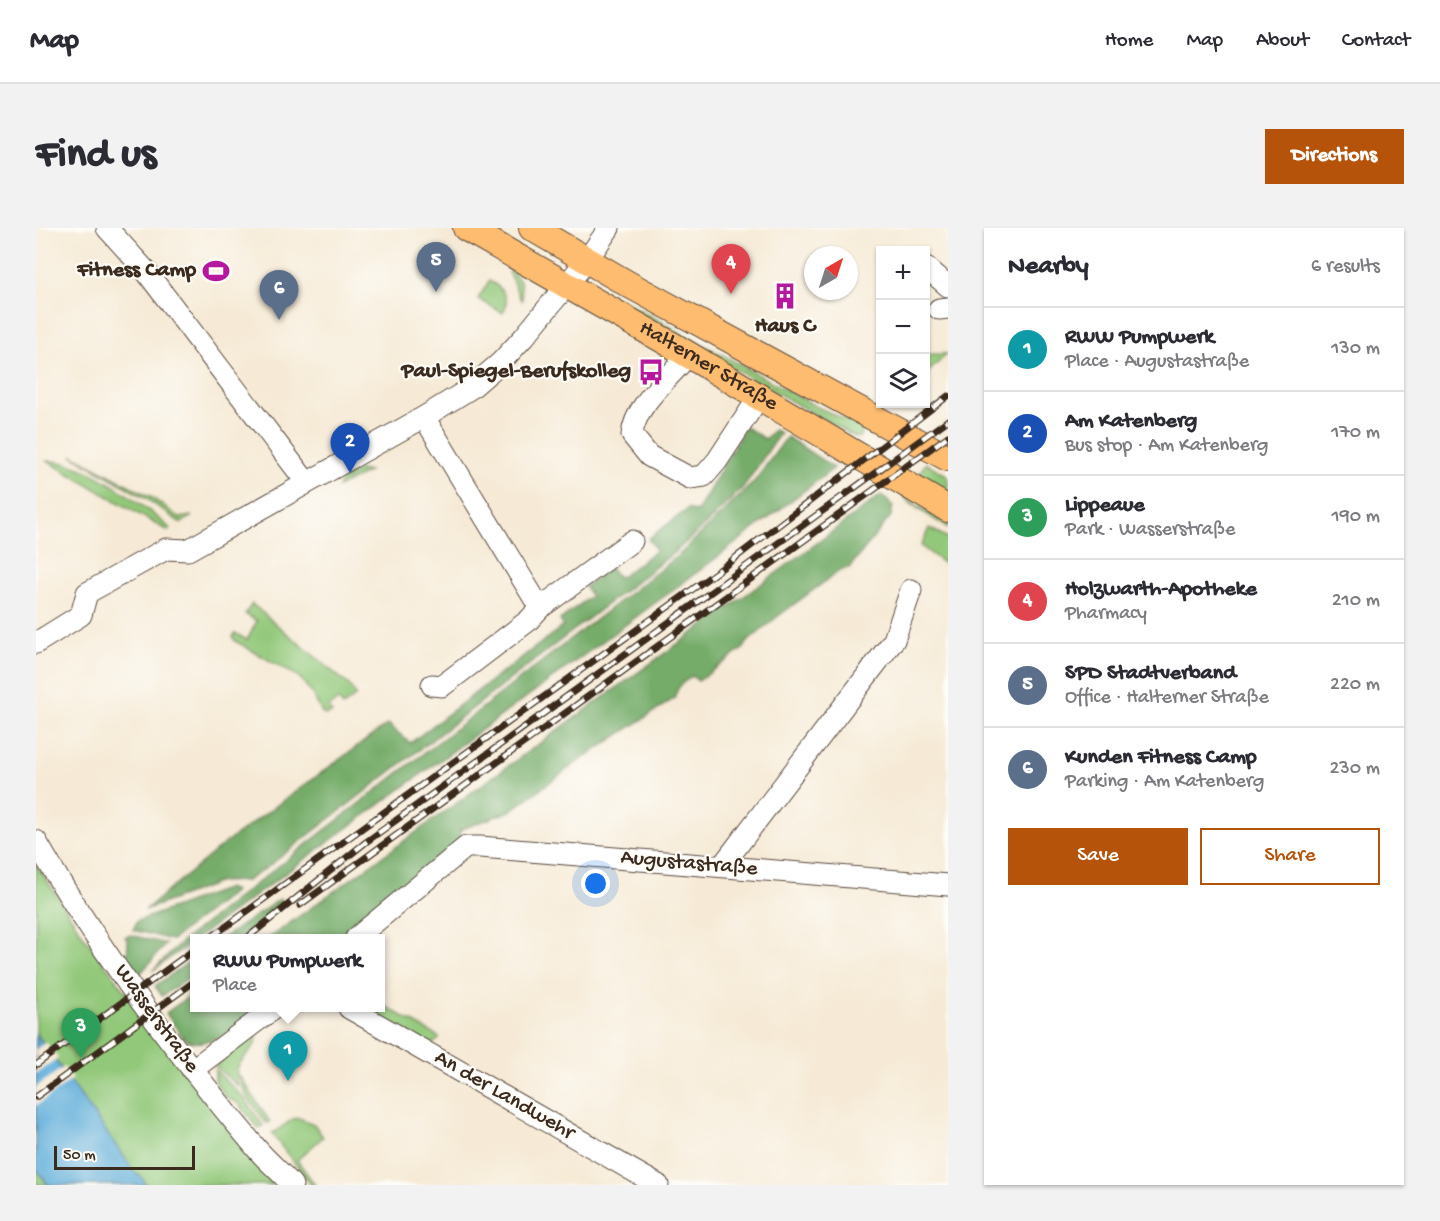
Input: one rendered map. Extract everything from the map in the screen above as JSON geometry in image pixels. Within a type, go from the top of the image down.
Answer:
[{"type":"main road","name":"Halterner Straße","points":[[466,228],[688,355],[948,509]]},
{"type":"main road","name":"Halterner Straße","points":[[532,228],[948,458]]},
{"type":"street","points":[[107,228],[145,270],[307,483]]},
{"type":"street","points":[[36,643],[81,615],[87,593],[166,549],[188,550],[424,417],[471,388],[500,363],[567,285],[609,228]]},
{"type":"street","points":[[930,270],[948,286]]},
{"type":"street","points":[[688,355],[633,422],[632,435],[649,456],[690,478],[704,476],[717,461],[759,397]]},
{"type":"street","points":[[424,417],[540,608]]},
{"type":"street","points":[[432,685],[442,686],[528,621],[540,608],[632,542]]},
{"type":"street","points":[[722,866],[894,640],[911,590]]},
{"type":"street","name":"Wasserstraße","points":[[36,842],[94,934],[192,1070],[256,1148],[292,1185]]},
{"type":"street","name":"Augustastraße","points":[[362,934],[466,847],[948,885]]},
{"type":"street","points":[[192,1070],[269,1012]]},
{"type":"street","name":"An der Landwehr","points":[[356,1012],[658,1185]]},
{"type":"green space","points":[[512,270],[521,283],[522,300],[509,272]]},
{"type":"green space","points":[[489,281],[501,290],[506,298],[503,313],[478,299]]},
{"type":"green space","points":[[624,301],[817,407],[865,428],[859,438],[855,437],[621,305]]},
{"type":"green space","points":[[930,354],[947,354],[930,370]]},
{"type":"green space","points":[[745,427],[765,439],[774,430],[780,433],[745,485],[676,551],[265,869],[246,881],[220,882],[145,910],[224,844],[388,724],[410,743],[563,626],[560,620],[591,596],[585,587],[610,568],[618,577],[622,576],[655,551],[648,539],[688,509],[697,512]]},
{"type":"green space","points":[[787,437],[834,468],[703,568],[203,934],[192,934],[679,555],[754,482]]},
{"type":"green space","points":[[72,455],[151,497],[180,518],[192,516],[182,523],[178,521],[147,499]]},
{"type":"green space","points":[[47,461],[63,463],[96,475],[130,496],[171,529],[168,531]]},
{"type":"green space","points":[[926,463],[948,476],[948,492],[918,475]]},
{"type":"green space","points":[[359,471],[370,471],[338,487],[342,478]]},
{"type":"green space","points":[[894,486],[918,506],[948,523],[948,528],[911,504]]},
{"type":"green space","points":[[881,495],[893,506],[891,516],[849,568],[842,569],[777,617],[745,644],[744,648],[698,681],[692,676],[685,681],[675,698],[586,756],[510,811],[459,830],[462,841],[446,851],[349,934],[275,934],[793,561]]},
{"type":"green space","points":[[929,528],[948,538],[948,567],[921,546]]},
{"type":"green space","points":[[252,604],[350,686],[356,696],[343,706],[338,700],[328,708],[332,713],[323,714],[311,692],[299,677],[235,641],[233,637],[235,633],[247,640],[257,621],[245,614]]},
{"type":"green space","points":[[36,864],[85,938],[273,1185],[36,1185]]},
{"type":"green space","points":[[228,888],[234,891],[172,940],[133,930],[137,921]]},
{"type":"green space","points":[[280,899],[283,903],[245,934],[229,934]]},
{"type":"green space","points":[[131,935],[166,944],[139,975],[127,959],[128,941],[125,937]]},
{"type":"green space","points":[[190,936],[190,943],[152,971]]},
{"type":"green space","points":[[190,962],[190,977],[162,996],[155,986]]},
{"type":"green space","points":[[190,996],[190,1012],[256,1012],[218,1040],[216,1038],[198,1043],[191,1042],[181,1035],[166,1013]]},
{"type":"green space","points":[[385,1006],[439,1037],[431,1045],[371,1012],[385,1012]]},
{"type":"green space","points":[[256,1033],[254,1046],[237,1069],[238,1086],[215,1066]]},
{"type":"green space","points":[[215,1070],[246,1100],[263,1126],[259,1129],[238,1103],[225,1097],[215,1081]]},
{"type":"green space","points":[[239,1076],[270,1122],[266,1123],[244,1092]]},
{"type":"green space","points":[[299,1118],[314,1124],[323,1137],[297,1160],[315,1185],[311,1185],[272,1134],[293,1119]]},
{"type":"water","points":[[36,1033],[146,1185],[48,1185],[36,1168]]},
{"type":"pier","points":[[46,1042],[58,1058],[36,1074],[36,1049]]},
{"type":"pier","points":[[64,1067],[73,1079],[36,1106],[36,1087]]},
{"type":"railway","points":[[216,934],[722,568],[948,396]]},
{"type":"railway","points":[[252,934],[366,842],[948,420]]},
{"type":"railway","points":[[300,905],[948,436]]},
{"type":"railway","points":[[36,1065],[190,953]]},
{"type":"railway","points":[[36,1097],[190,985]]},
{"type":"place","name":"Fitness Camp","points":[[216,271]]},
{"type":"place","name":"SPD Stadtverband","points":[[436,292]]},
{"type":"place","name":"Holzwarth-Apotheke","points":[[731,294]]},
{"type":"place","name":"Haus C","points":[[785,296]]},
{"type":"place","name":"Kunden Fitness Camp","points":[[279,320]]},
{"type":"place","name":"Paul-Spiegel-Berufskolleg","points":[[651,372]]},
{"type":"place","name":"Am Katenberg","points":[[350,473]]},
{"type":"place","name":"Lippeaue","points":[[81,1058]]},
{"type":"place","name":"RWW Pumpwerk","points":[[288,1081]]}]
